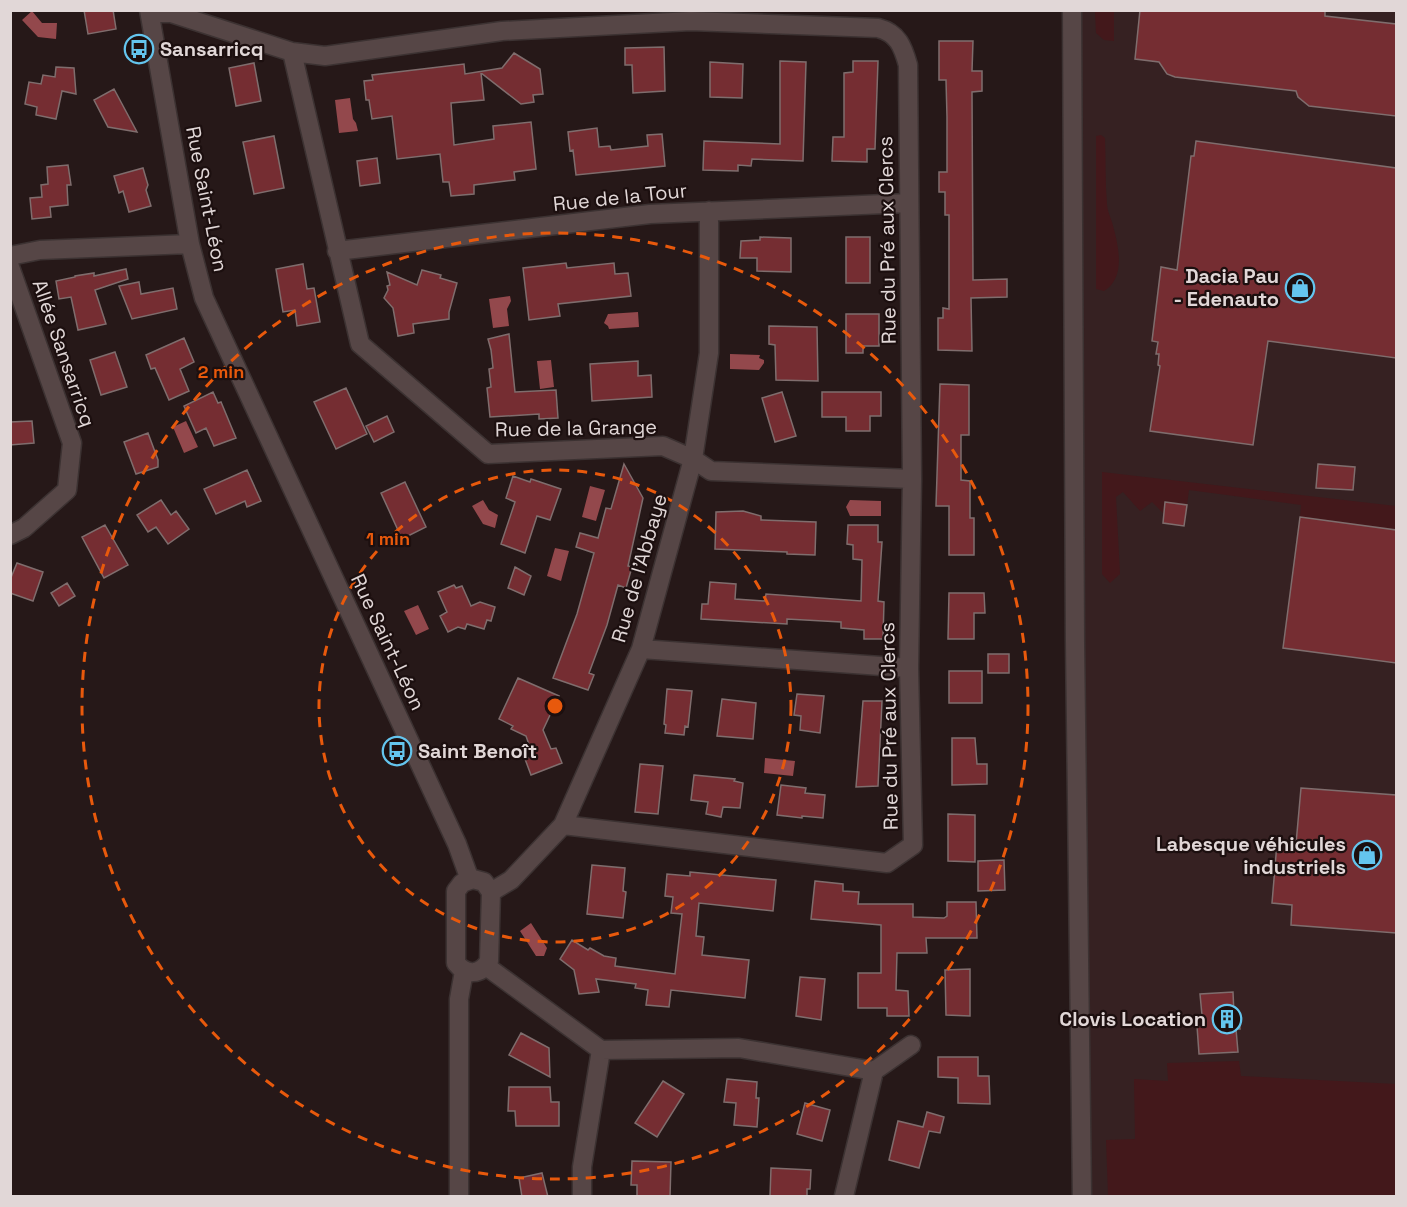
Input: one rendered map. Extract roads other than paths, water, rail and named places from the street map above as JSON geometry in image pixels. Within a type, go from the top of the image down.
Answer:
[{"type":"street","points":[[1072,10],[1075,630],[1082,1197]]},
{"type":"street","name":"Rue du Pré aux Clercs","points":[[149,12],[171,13],[292,52],[325,56],[502,31],[691,21],[878,28],[887,30],[900,41],[908,65],[912,479],[909,668],[913,845],[887,863],[563,825]]},
{"type":"street","name":"Rue Saint-Léon","points":[[149,12],[190,244],[204,298],[457,844],[470,879]]},
{"type":"street","name":"Rue de la Grange","points":[[292,52],[360,344],[488,454],[663,446],[693,459],[711,471],[912,479]]},
{"type":"street","name":"Rue de la Tour","points":[[338,251],[650,214],[909,203]]},
{"type":"street","name":"Rue de l'Abbaye","points":[[490,892],[511,880],[563,825],[641,649],[693,459],[709,353],[709,212]]},
{"type":"street","name":"Allée Sansarricq","points":[[10,256],[40,250],[190,244]]},
{"type":"street","name":"Allée Sansarricq","points":[[10,267],[72,443],[67,490],[24,528],[10,535]]},
{"type":"street","points":[[641,649],[909,668]]},
{"type":"street","points":[[470,879],[484,882],[490,892],[489,961],[486,966],[476,972],[464,971],[456,963],[456,891],[462,883],[470,879]]},
{"type":"street","points":[[486,966],[601,1050],[739,1048],[874,1071]]},
{"type":"street","points":[[459,1197],[459,999],[464,971]]},
{"type":"street","points":[[844,1197],[874,1071],[911,1045]]},
{"type":"street","points":[[582,1197],[582,1167],[601,1050]]},
{"type":"place","name":"Sansarricq","points":[[139,49]]},
{"type":"place","name":"Dacia Pau - Edenauto","points":[[1300,288]]},
{"type":"place","name":"Saint Benoît","points":[[397,751]]},
{"type":"place","name":"Labesque véhicules industriels","points":[[1367,855]]},
{"type":"place","name":"Clovis Location","points":[[1227,1019]]}]
